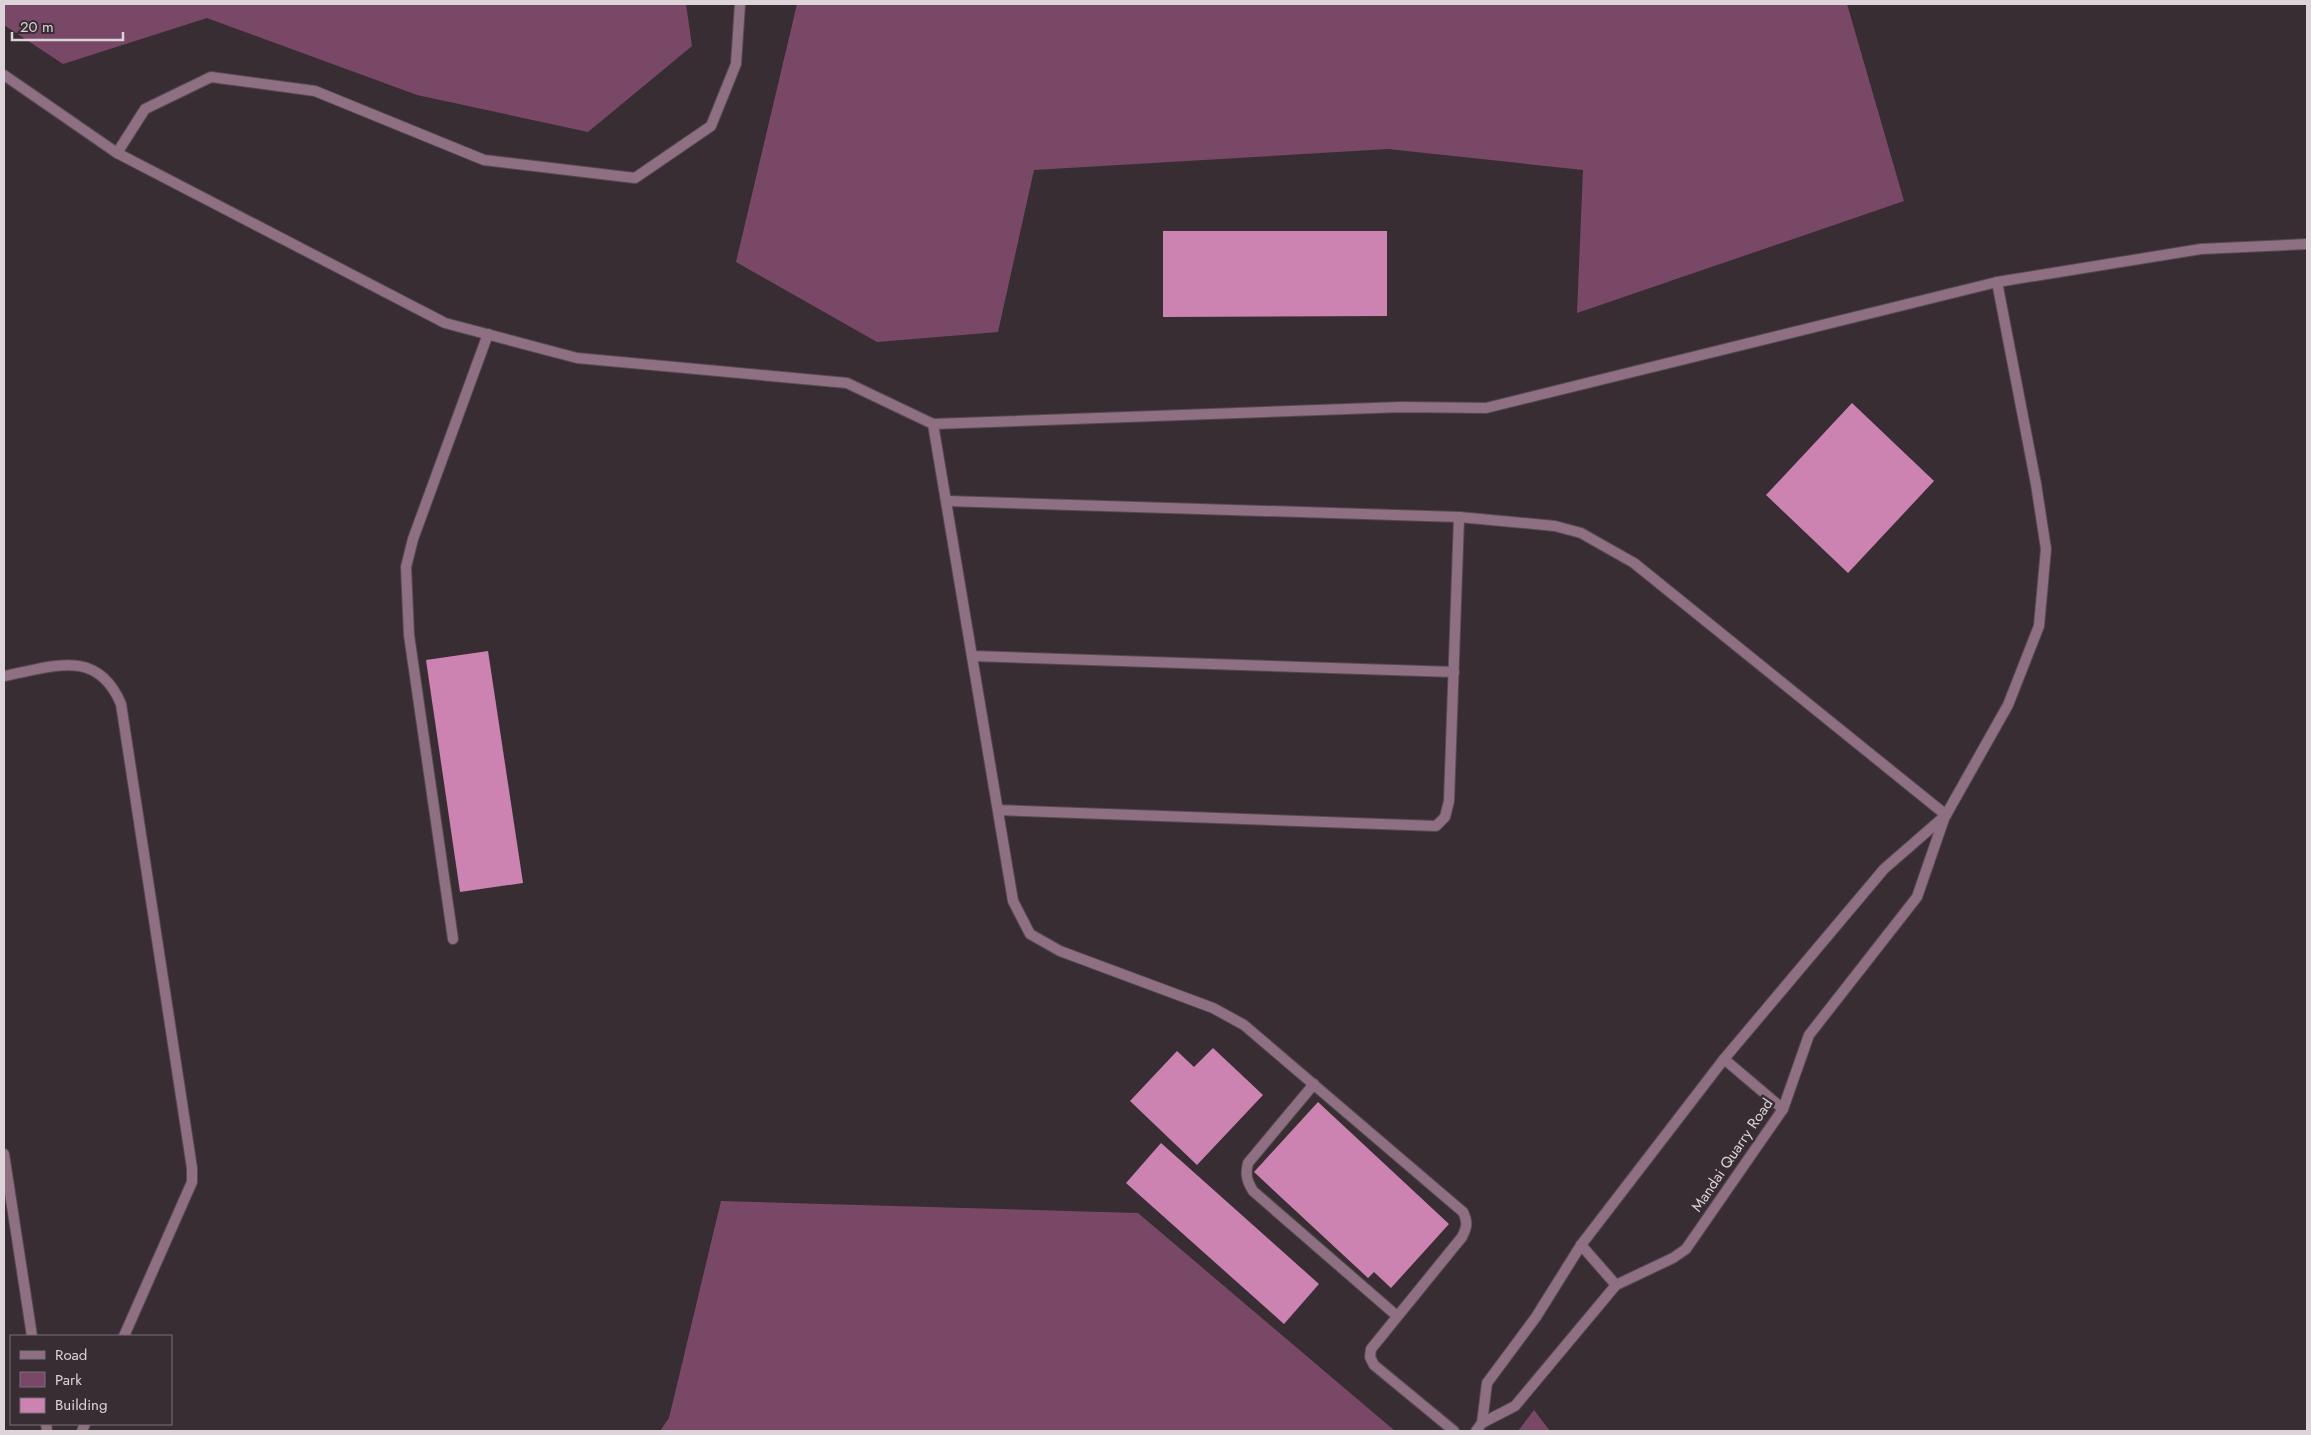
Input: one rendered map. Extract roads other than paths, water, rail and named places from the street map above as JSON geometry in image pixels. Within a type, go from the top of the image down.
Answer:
[{"type":"street","points":[[117,153],[145,109],[211,77],[315,91],[484,160],[635,178],[711,126],[736,64],[740,4]]},
{"type":"street","points":[[4,76],[117,153],[445,323],[577,358],[846,382],[933,424],[1402,407],[1486,408],[1996,282],[2201,249],[2307,244]]},
{"type":"street","points":[[947,500],[1459,517],[1555,526],[1581,533],[1634,563],[1946,815],[2008,705],[2039,626],[2046,549],[2036,484],[1996,282]]},
{"type":"street","points":[[453,939],[409,635],[406,567],[413,539],[488,334]]},
{"type":"street","points":[[933,424],[1013,901],[1030,934],[1060,951],[1226,1014],[1244,1025],[1463,1212],[1467,1219],[1467,1227],[1462,1236],[1370,1348],[1370,1357],[1374,1366],[1454,1431]]},
{"type":"street","points":[[998,810],[1436,826],[1446,817],[1449,801],[1459,517]]},
{"type":"street","points":[[972,656],[1454,672]]},
{"type":"street","points":[[4,676],[68,665],[83,665],[102,675],[114,688],[121,704],[192,1168],[192,1182],[124,1335]]},
{"type":"street","name":"Mandai Quarry Road","points":[[1479,1427],[1487,1383],[1536,1317],[1581,1244],[1724,1059],[1884,869],[1946,815]]},
{"type":"street","name":"Mandai Quarry Road","points":[[1479,1427],[1515,1406],[1616,1285],[1673,1258],[1686,1249],[1783,1109],[1809,1035],[1917,897],[1946,815]]},
{"type":"street","points":[[1724,1059],[1783,1109]]},
{"type":"street","points":[[1314,1084],[1248,1163],[1247,1181],[1253,1191],[1396,1316]]},
{"type":"street","points":[[4,1154],[32,1335]]},
{"type":"street","points":[[1581,1244],[1616,1285]]}]
